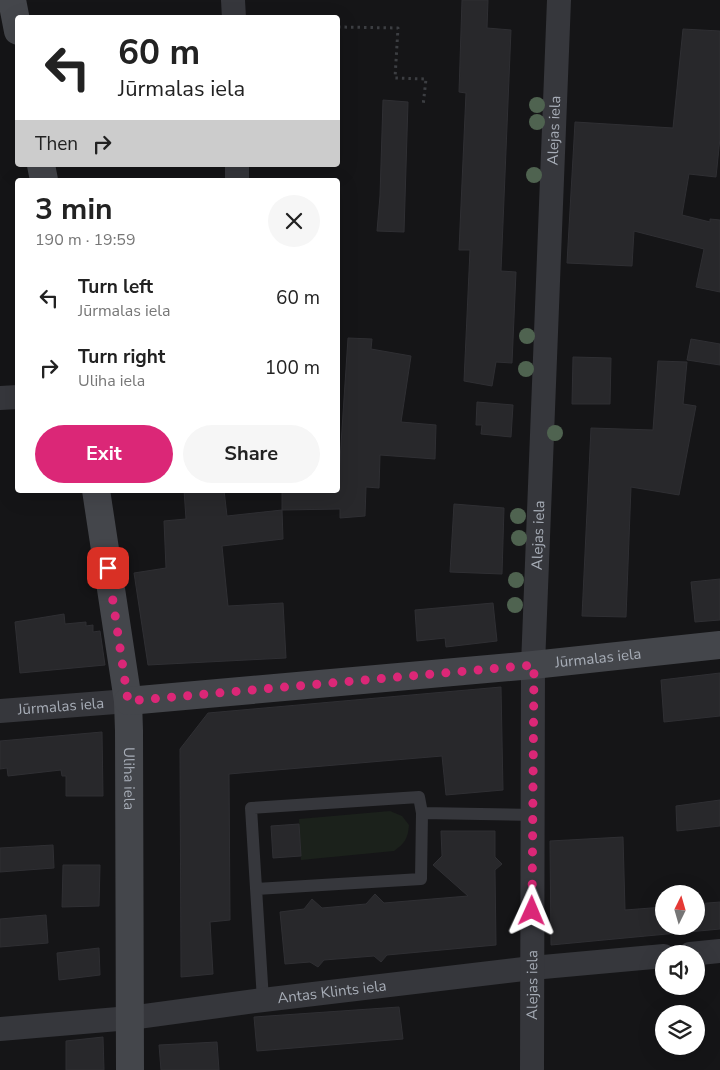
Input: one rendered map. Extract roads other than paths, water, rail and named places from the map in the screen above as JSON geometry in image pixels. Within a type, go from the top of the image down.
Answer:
[{"type":"main road","points":[[12,0],[15,16]]},
{"type":"main road","name":"Uliha iela","points":[[96,493],[128,701],[130,731],[130,1070]]},
{"type":"main road","name":"Jūrmalas iela","points":[[128,701],[534,665],[720,645]]},
{"type":"street","points":[[233,0],[234,15]]},
{"type":"street","name":"Alejas iela","points":[[532,1070],[534,665],[559,0]]},
{"type":"street","points":[[0,398],[15,397]]},
{"type":"street","name":"Jūrmalas iela","points":[[0,712],[128,701]]},
{"type":"street","points":[[705,952],[720,951]]},
{"type":"street","name":"Antas Klints iela","points":[[0,1029],[130,1018],[532,968],[655,957]]},
{"type":"lane","points":[[256,889],[421,879],[422,813],[419,797],[252,808],[256,889],[264,1000]]},
{"type":"lane","points":[[422,813],[534,815]]}]
